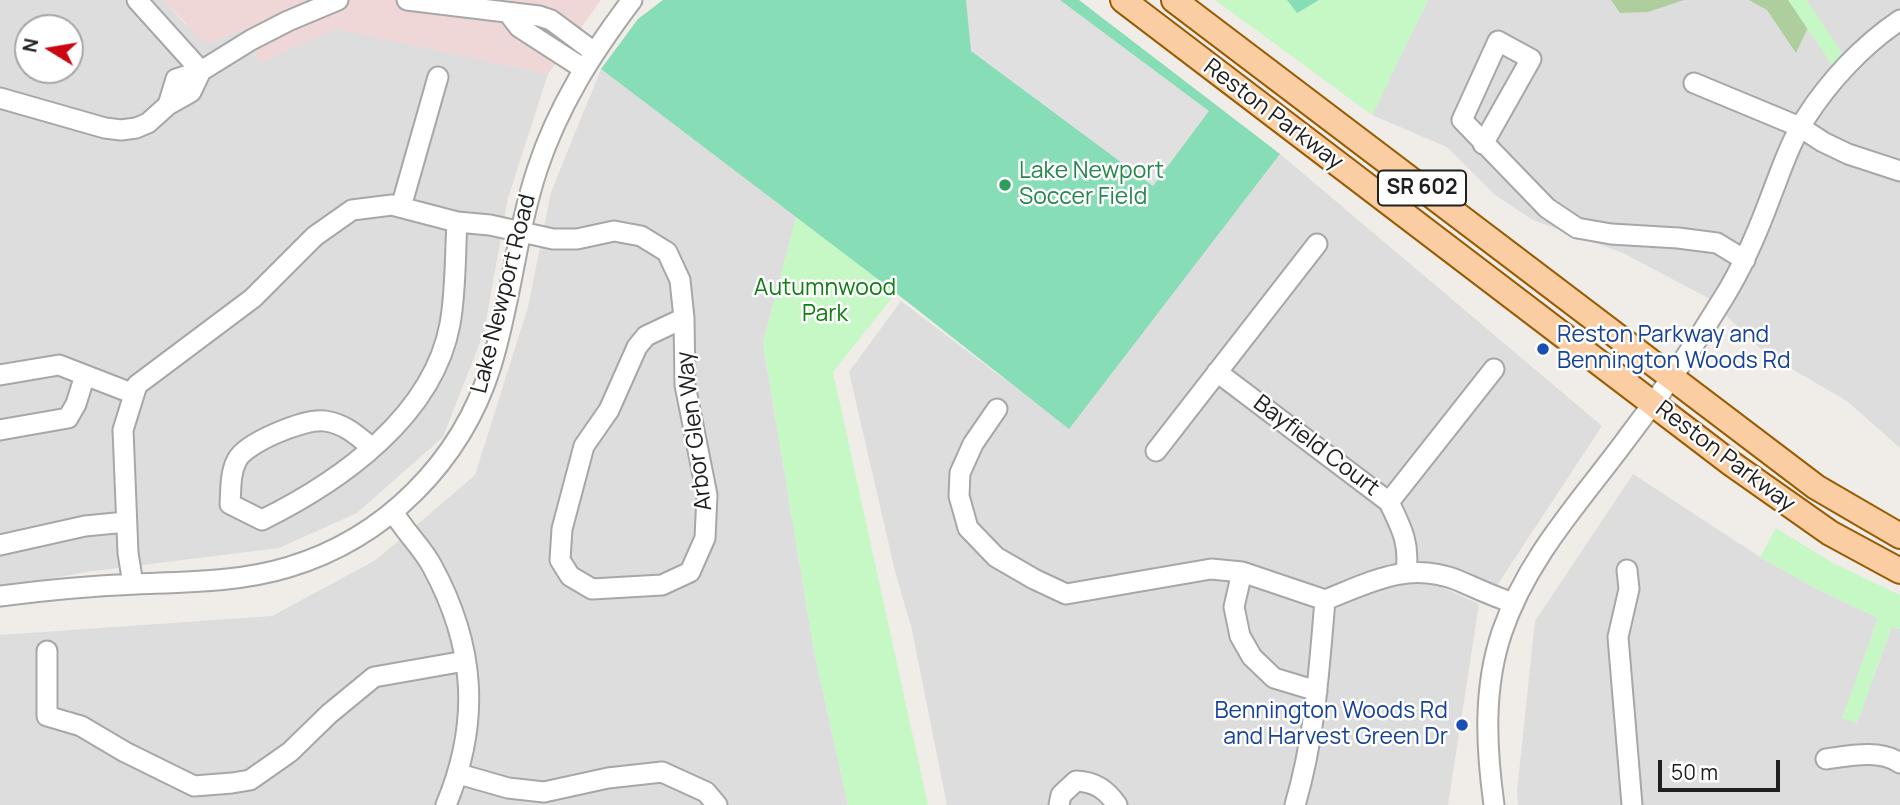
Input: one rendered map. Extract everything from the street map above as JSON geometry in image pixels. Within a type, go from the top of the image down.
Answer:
[{"type":"main road","name":"Reston Parkway","points":[[1123,0],[1652,404],[1801,514],[1900,571]]},
{"type":"main road","name":"Reston Parkway","points":[[1174,0],[1816,487],[1900,536]]},
{"type":"street","points":[[136,0],[201,71]]},
{"type":"street","points":[[0,98],[83,123],[121,131],[136,128],[148,123],[168,105],[176,79],[201,71],[275,27],[338,0]]},
{"type":"street","points":[[407,0],[514,7],[519,27],[589,60]]},
{"type":"street","name":"Lake Newport Road","points":[[0,596],[133,584],[224,580],[289,568],[323,555],[394,513],[440,464],[473,410],[491,365],[536,172],[545,147],[564,102],[589,60],[632,0]]},
{"type":"street","points":[[1494,805],[1488,755],[1492,672],[1502,633],[1527,574],[1553,533],[1628,438],[1724,298],[1745,260],[1800,127],[1835,78],[1900,20]]},
{"type":"street","points":[[1483,144],[1531,59],[1498,41],[1462,120],[1483,144],[1547,208],[1577,228],[1611,234],[1717,243],[1745,260]]},
{"type":"street","points":[[401,206],[438,77]]},
{"type":"street","points":[[1694,83],[1800,127],[1848,154],[1900,171]]},
{"type":"street","name":"Arbor Glen Way","points":[[134,394],[137,385],[253,298],[316,236],[352,210],[401,206],[457,222],[490,225],[554,239],[577,239],[614,232],[641,236],[667,252],[680,280],[684,318],[685,385],[707,495],[705,538],[690,572],[662,585],[592,589],[570,576],[560,560],[562,529],[584,446],[609,410],[637,347],[646,336],[684,318]]},
{"type":"street","points":[[372,448],[351,429],[323,421],[296,424],[263,439],[237,458],[231,480],[230,504],[262,520],[296,503],[372,448],[388,436],[415,404],[440,357],[450,324],[457,222]]},
{"type":"street","points":[[1156,451],[1317,244]]},
{"type":"street","points":[[0,375],[59,365],[134,394],[123,430],[128,553],[133,584]]},
{"type":"street","points":[[1389,502],[1494,369]]},
{"type":"street","name":"Bayfield Court","points":[[1217,372],[1389,502],[1404,532],[1408,554],[1406,571]]},
{"type":"street","points":[[0,430],[68,418],[76,404],[85,375]]},
{"type":"street","points":[[997,408],[968,454],[960,473],[958,496],[968,528],[996,557],[1066,594],[1211,569],[1242,572],[1325,600],[1406,571],[1457,580],[1490,596],[1514,603]]},
{"type":"street","points":[[394,513],[436,573],[457,621],[465,661],[470,697],[469,729],[459,774],[446,805]]},
{"type":"street","points":[[0,545],[85,526],[126,522]]},
{"type":"street","points":[[1627,570],[1629,589],[1618,637],[1632,805]]},
{"type":"street","points":[[1242,572],[1234,607],[1240,636],[1252,657],[1274,678],[1317,691]]},
{"type":"street","points":[[1295,805],[1308,761],[1325,600]]},
{"type":"street","points":[[47,651],[47,716],[81,726],[125,752],[194,786],[250,780],[290,752],[338,706],[374,677],[465,661]]},
{"type":"street","points":[[1826,759],[1882,755],[1900,762]]},
{"type":"street","points":[[459,774],[508,788],[544,792],[608,778],[662,772],[706,792],[717,805]]},
{"type":"street","points":[[1059,805],[1060,795],[1076,781],[1093,782],[1110,794],[1116,805]]},
{"type":"shaded area","points":[[0,0],[164,0],[185,24],[213,42],[243,29],[259,63],[336,28],[548,74],[508,198],[484,332],[443,437],[357,513],[279,548],[86,572],[0,588]]},
{"type":"shaded area","points":[[164,0],[601,0],[548,74],[336,29],[259,63],[243,29],[213,42],[201,40]]},
{"type":"shaded area","points":[[966,0],[1060,0],[1209,111],[1153,186],[971,51]]},
{"type":"shaded area","points":[[1428,0],[1900,0],[1900,448],[1847,401],[1766,354],[1708,298],[1623,253],[1533,220],[1495,195],[1447,147],[1372,115]]},
{"type":"shaded area","points":[[601,69],[796,217],[763,343],[815,656],[848,805],[0,805],[0,635],[272,616],[376,560],[475,475],[528,307],[551,192]]},
{"type":"shaded area","points":[[1280,154],[1602,426],[1490,596],[1413,574],[1479,604],[1448,805],[947,805],[912,630],[895,571],[849,372],[901,301],[1069,428]]},
{"type":"shaded area","points":[[1633,474],[1760,557],[1815,588],[1878,618],[1843,718],[1857,722],[1892,626],[1900,629],[1900,805],[1518,805],[1517,792],[1535,621]]},
{"type":"green space","name":"Lake Newport Soccer Field","points":[[663,0],[1079,0],[1280,154],[1069,429],[896,293],[601,69],[638,19]]},
{"type":"green space","points":[[1215,0],[1428,0],[1372,115]]},
{"type":"green space","points":[[1287,0],[1319,0],[1297,13]]},
{"type":"green space","points":[[1611,0],[1684,0],[1648,12],[1620,13]]},
{"type":"green space","points":[[1749,0],[1800,0],[1811,21],[1796,53],[1767,10]]},
{"type":"green space","points":[[1788,0],[1807,0],[1842,53],[1832,65]]},
{"type":"green space","name":"Autumnwood Park","points":[[796,217],[896,293],[833,372],[928,805],[848,805],[815,656],[763,343]]},
{"type":"green space","points":[[1776,528],[1831,562],[1900,595],[1900,629],[1892,626],[1857,723],[1842,718],[1878,618],[1815,588],[1760,557]]},
{"type":"place","name":"Lake Newport Soccer Field","points":[[1005,185]]},
{"type":"place","name":"Reston Parkway and Bennington Woods Rd","points":[[1543,349]]},
{"type":"place","name":"Bennington Woods Rd and Harvest Green Dr","points":[[1462,725]]}]
